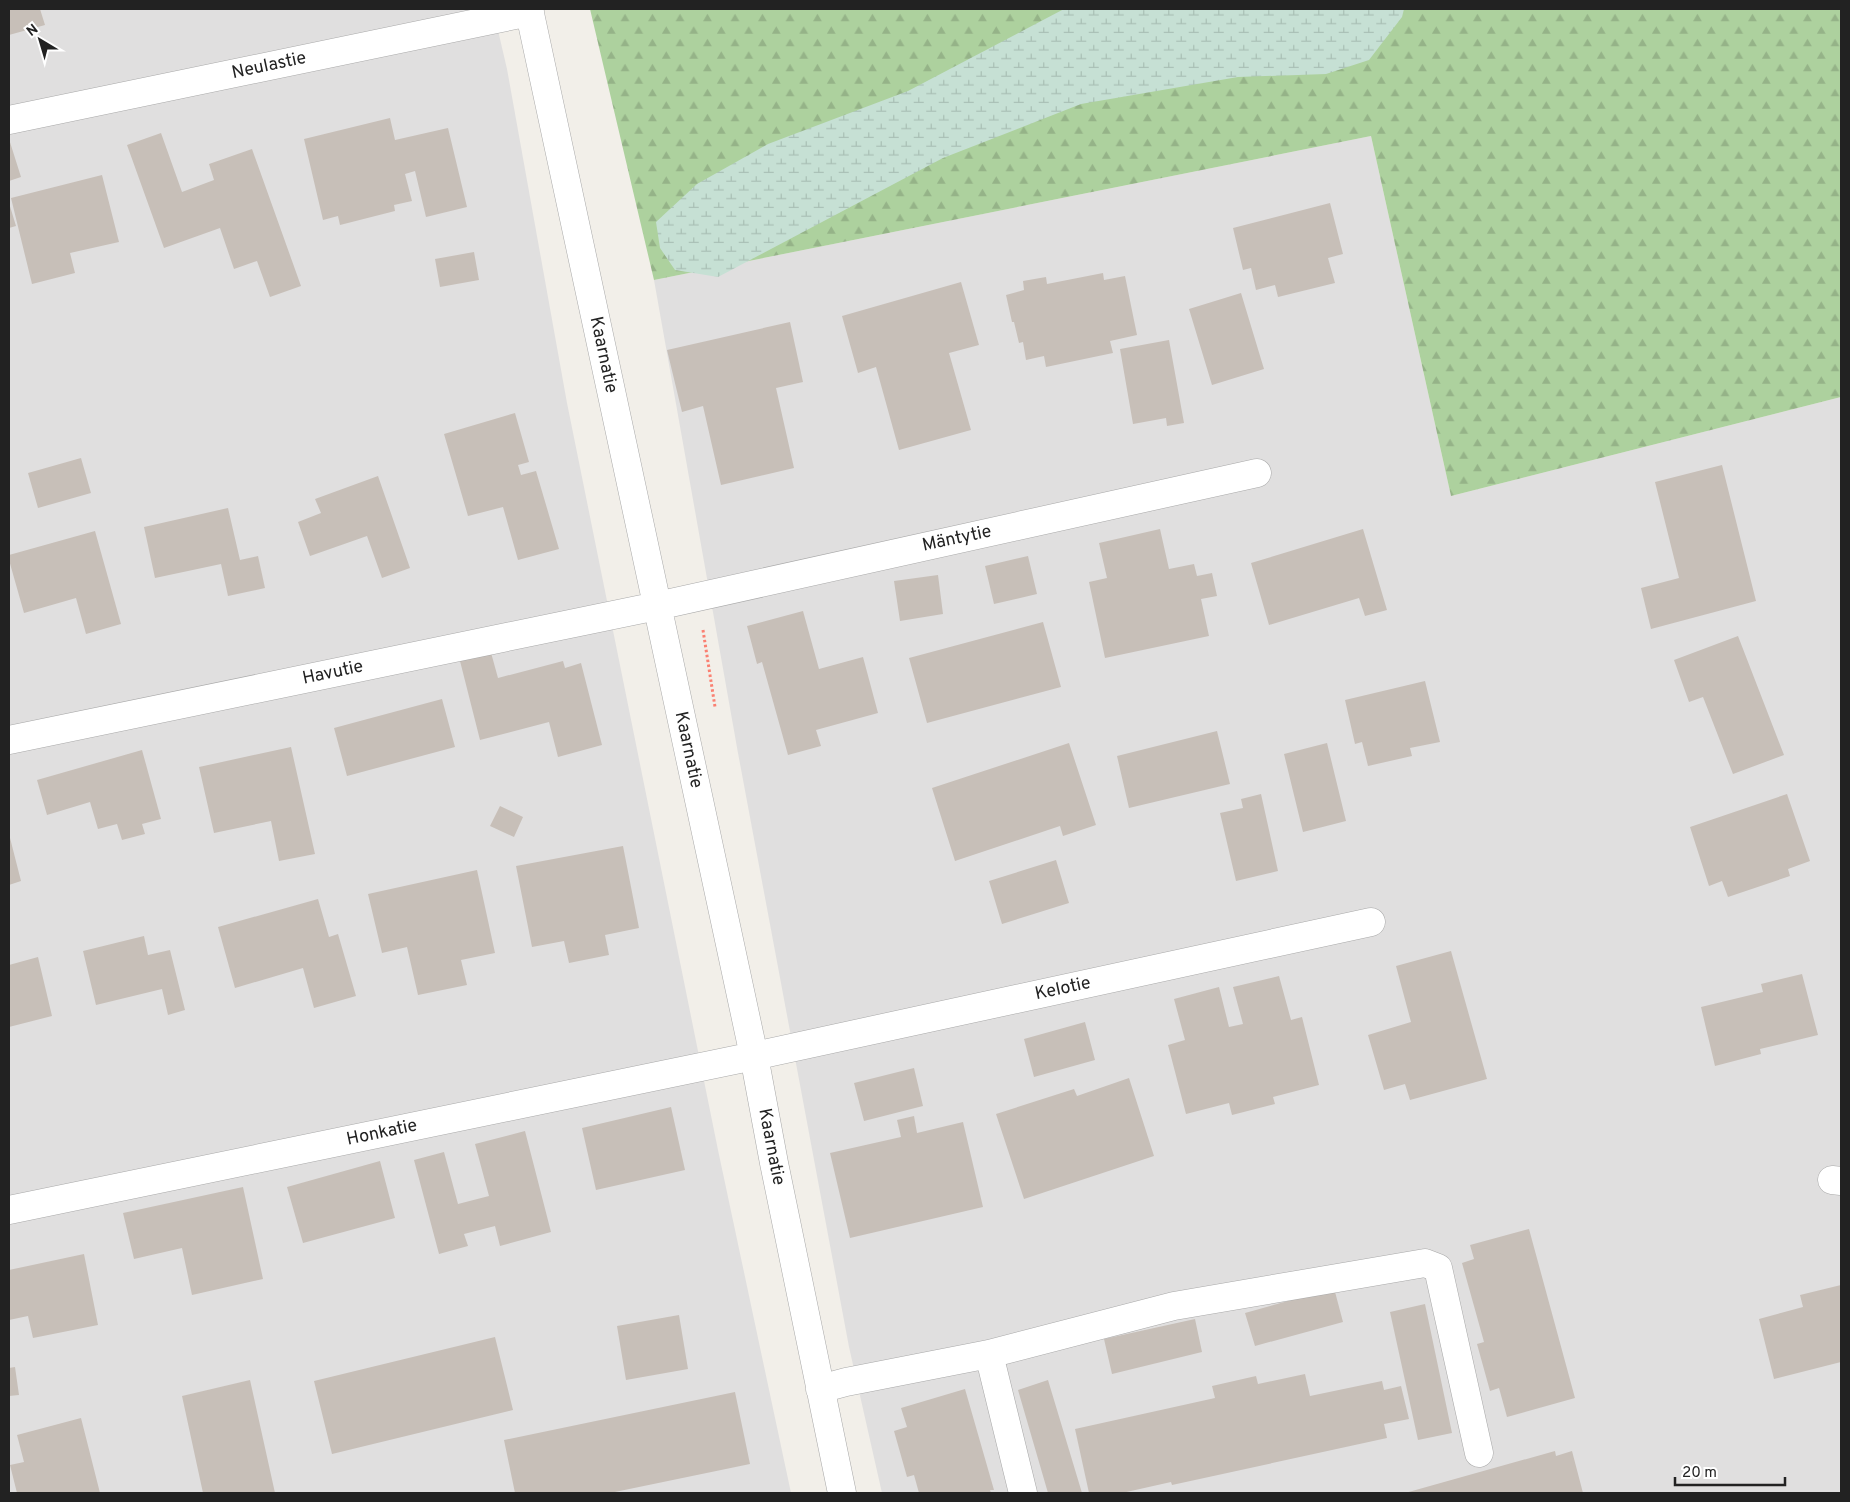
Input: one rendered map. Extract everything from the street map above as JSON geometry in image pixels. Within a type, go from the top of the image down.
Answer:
[{"type":"street","name":"Neulastie","points":[[9,120],[529,11]]},
{"type":"street","name":"Kaarnatie","points":[[529,11],[754,1056],[774,1163],[842,1493]]},
{"type":"street","name":"Mäntytie","points":[[657,606],[1257,474]]},
{"type":"street","name":"Havutie","points":[[9,740],[657,606]]},
{"type":"street","name":"Kelotie","points":[[754,1056],[1371,922]]},
{"type":"street","name":"Honkatie","points":[[9,1210],[754,1056]]},
{"type":"street","points":[[820,1389],[846,1382],[989,1354],[1174,1306],[1425,1263],[1438,1268],[1479,1453]]},
{"type":"street","points":[[989,1354],[1024,1493]]},
{"type":"shaded area","points":[[9,9],[493,9],[507,69],[567,403],[718,1150],[791,1493],[9,1493]]},
{"type":"shaded area","points":[[1371,136],[1451,496],[1841,397],[1841,1493],[882,1493],[849,1347],[738,753],[654,280]]},
{"type":"green space","points":[[590,9],[1841,9],[1841,397],[1451,496],[1371,136],[654,280]]},
{"type":"green space","points":[[1064,9],[1404,9],[1402,17],[1369,60],[1326,74],[1238,77],[1081,104],[943,158],[718,277],[675,270],[660,248],[656,222],[697,184],[768,144],[908,91]]},
{"type":"building","points":[[9,9],[40,9],[45,25],[9,35]]},
{"type":"building","points":[[390,118],[395,140],[448,128],[467,207],[426,217],[415,171],[405,174],[412,201],[394,205],[395,211],[340,225],[338,216],[323,220],[304,139]]},
{"type":"building","points":[[161,133],[182,192],[214,180],[209,164],[252,149],[301,286],[270,297],[257,261],[234,269],[220,228],[164,248],[127,145]]},
{"type":"building","points":[[9,139],[21,177],[9,181]]},
{"type":"building","points":[[102,175],[119,242],[70,253],[75,273],[32,284],[11,198]]},
{"type":"building","points":[[9,203],[16,226],[9,228]]},
{"type":"building","points":[[1330,203],[1343,254],[1328,258],[1335,283],[1278,297],[1275,285],[1256,290],[1251,268],[1243,270],[1233,228]]},
{"type":"building","points":[[474,252],[479,280],[440,287],[435,259]]},
{"type":"building","points":[[1103,273],[1104,280],[1125,276],[1137,335],[1110,341],[1113,353],[1046,367],[1044,356],[1026,360],[1023,342],[1019,343],[1006,295],[1024,290],[1023,281],[1046,277],[1047,284]]},
{"type":"building","points":[[961,282],[979,345],[949,353],[971,430],[899,450],[876,367],[858,373],[842,316]]},
{"type":"building","points":[[1241,293],[1264,369],[1212,385],[1189,309]]},
{"type":"building","points":[[790,322],[803,382],[776,388],[794,468],[721,485],[703,406],[682,412],[667,350]]},
{"type":"building","points":[[1169,340],[1184,423],[1167,426],[1166,418],[1133,424],[1120,349]]},
{"type":"building","points":[[515,413],[529,462],[518,465],[521,475],[536,471],[559,549],[518,560],[503,507],[468,516],[444,434]]},
{"type":"building","points":[[81,458],[91,493],[38,508],[28,473]]},
{"type":"building","points":[[1722,465],[1756,601],[1651,629],[1641,588],[1679,578],[1655,482]]},
{"type":"building","points":[[378,476],[410,568],[382,578],[367,536],[310,556],[298,522],[321,513],[315,499]]},
{"type":"building","points":[[228,508],[240,560],[258,556],[265,588],[228,596],[221,564],[155,578],[144,527]]},
{"type":"building","points":[[1160,529],[1169,569],[1194,564],[1197,576],[1212,573],[1217,596],[1201,599],[1209,636],[1105,658],[1089,582],[1107,578],[1099,543]]},
{"type":"building","points":[[1363,529],[1387,610],[1365,616],[1359,598],[1269,625],[1251,563]]},
{"type":"building","points":[[95,531],[121,624],[86,634],[76,598],[24,613],[9,555]]},
{"type":"building","points":[[1028,556],[1037,594],[994,604],[985,566]]},
{"type":"building","points":[[938,575],[943,614],[900,621],[894,581]]},
{"type":"building","points":[[803,611],[819,669],[863,657],[878,713],[816,730],[821,746],[788,755],[762,662],[757,664],[747,626]]},
{"type":"building","points":[[1043,622],[1061,687],[927,723],[909,658]]},
{"type":"building","points":[[1738,636],[1784,755],[1733,774],[1703,697],[1689,702],[1674,660]]},
{"type":"building","points":[[490,649],[498,678],[563,661],[565,668],[581,663],[602,745],[558,757],[549,722],[480,740],[459,657]]},
{"type":"building","points":[[1425,681],[1440,742],[1410,748],[1412,756],[1368,766],[1362,742],[1355,744],[1345,700]]},
{"type":"building","points":[[442,699],[455,747],[347,776],[334,728]]},
{"type":"building","points":[[1217,731],[1230,784],[1129,808],[1117,756]]},
{"type":"building","points":[[1069,743],[1096,825],[1063,836],[1060,826],[955,861],[932,788]]},
{"type":"building","points":[[1327,743],[1346,821],[1303,832],[1284,754]]},
{"type":"building","points":[[291,747],[315,854],[279,861],[271,821],[214,833],[199,767]]},
{"type":"building","points":[[142,750],[161,819],[142,824],[145,834],[122,840],[117,824],[98,829],[90,802],[47,815],[37,780]]},
{"type":"building","points":[[1261,794],[1278,871],[1236,881],[1220,813],[1243,808],[1241,799]]},
{"type":"building","points":[[1787,794],[1810,861],[1788,869],[1790,876],[1728,897],[1722,881],[1709,886],[1690,827]]},
{"type":"building","points":[[500,806],[523,817],[514,837],[490,826]]},
{"type":"building","points":[[9,834],[21,881],[9,885]]},
{"type":"building","points":[[623,846],[639,928],[605,935],[609,955],[569,963],[564,941],[532,947],[516,866]]},
{"type":"building","points":[[1056,860],[1069,903],[1002,924],[989,881]]},
{"type":"building","points":[[477,870],[495,953],[461,960],[467,985],[418,995],[407,947],[382,953],[368,894]]},
{"type":"building","points":[[318,899],[329,937],[338,934],[356,996],[314,1008],[303,968],[235,988],[218,927]]},
{"type":"building","points":[[144,936],[148,955],[170,950],[185,1010],[168,1015],[162,989],[96,1005],[83,951]]},
{"type":"building","points":[[1451,951],[1487,1079],[1410,1100],[1405,1084],[1384,1090],[1368,1035],[1411,1022],[1396,966]]},
{"type":"building","points":[[38,957],[52,1016],[9,1027],[9,965]]},
{"type":"building","points":[[1802,974],[1818,1035],[1760,1049],[1761,1054],[1715,1066],[1701,1007],[1763,992],[1761,984]]},
{"type":"building","points":[[1279,976],[1291,1020],[1302,1017],[1319,1085],[1273,1097],[1275,1104],[1232,1115],[1229,1103],[1186,1114],[1168,1045],[1185,1040],[1174,999],[1219,987],[1229,1027],[1243,1024],[1233,987]]},
{"type":"building","points":[[1085,1022],[1095,1060],[1034,1077],[1024,1039]]},
{"type":"building","points":[[914,1068],[923,1106],[864,1121],[854,1083]]},
{"type":"building","points":[[1129,1078],[1154,1156],[1024,1199],[996,1114],[1074,1089],[1077,1096]]},
{"type":"building","points":[[671,1107],[685,1170],[596,1190],[582,1128]]},
{"type":"building","points":[[914,1116],[917,1133],[963,1122],[983,1207],[850,1238],[830,1153],[901,1137],[897,1120]]},
{"type":"building","points":[[525,1131],[551,1232],[500,1246],[495,1226],[464,1234],[468,1246],[439,1254],[414,1160],[444,1152],[458,1204],[489,1196],[475,1144]]},
{"type":"building","points":[[380,1161],[395,1218],[303,1243],[287,1187]]},
{"type":"building","points":[[243,1187],[263,1279],[192,1295],[182,1248],[134,1259],[123,1213]]},
{"type":"building","points":[[1529,1229],[1575,1398],[1507,1417],[1499,1388],[1490,1391],[1477,1344],[1484,1342],[1462,1263],[1474,1259],[1470,1245]]},
{"type":"building","points":[[84,1254],[98,1325],[33,1338],[28,1316],[9,1320],[9,1270]]},
{"type":"building","points":[[1841,1285],[1841,1362],[1774,1379],[1759,1319],[1803,1307],[1800,1295]]},
{"type":"building","points":[[1334,1288],[1343,1322],[1255,1346],[1245,1313]]},
{"type":"building","points":[[1425,1304],[1452,1433],[1418,1440],[1390,1312]]},
{"type":"building","points":[[679,1315],[688,1369],[626,1380],[617,1326]]},
{"type":"building","points":[[1195,1319],[1202,1352],[1112,1374],[1104,1339]]},
{"type":"building","points":[[495,1337],[513,1410],[332,1454],[314,1381]]},
{"type":"building","points":[[15,1367],[19,1395],[9,1396],[9,1368]]},
{"type":"building","points":[[1305,1374],[1310,1396],[1382,1381],[1384,1390],[1401,1386],[1409,1419],[1384,1424],[1387,1438],[1172,1485],[1171,1482],[1122,1493],[1089,1493],[1075,1429],[1215,1398],[1212,1386],[1256,1376],[1258,1384]]},
{"type":"building","points":[[250,1380],[275,1493],[203,1493],[182,1396]]},
{"type":"building","points":[[1048,1380],[1082,1493],[1048,1493],[1018,1390]]},
{"type":"building","points":[[965,1389],[994,1490],[990,1490],[991,1493],[919,1493],[914,1475],[907,1477],[894,1431],[907,1427],[901,1408]]},
{"type":"building","points":[[735,1392],[750,1464],[610,1493],[515,1493],[504,1440]]},
{"type":"building","points":[[81,1418],[100,1493],[17,1493],[10,1465],[24,1462],[17,1435]]},
{"type":"building","points":[[1555,1451],[1556,1456],[1572,1451],[1583,1493],[1405,1493]]}]
